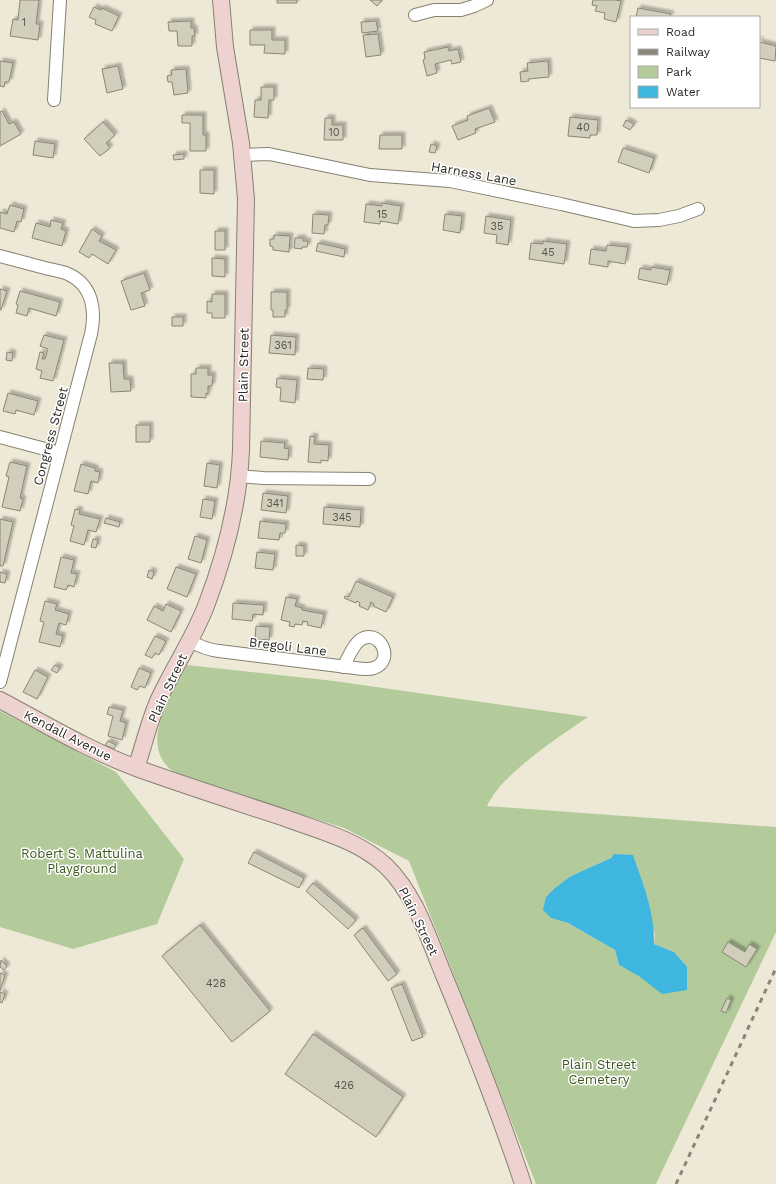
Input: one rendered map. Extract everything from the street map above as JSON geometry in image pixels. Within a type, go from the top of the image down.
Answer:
[{"type":"street","points":[[54,100],[60,0]]},
{"type":"street","name":"Plain Street","points":[[221,0],[226,58],[242,155],[246,210],[241,450],[239,476],[235,507],[226,544],[205,608],[190,641],[156,706],[136,768],[347,841],[371,854],[390,870],[409,896],[430,943],[486,1080],[523,1184]]},
{"type":"street","points":[[415,15],[434,10],[461,10],[486,0]]},
{"type":"street","name":"Harness Lane","points":[[242,155],[269,154],[366,174],[450,181],[634,221],[659,220],[679,216],[698,209]]},
{"type":"street","name":"Congress Street","points":[[0,256],[68,274],[82,283],[92,302],[94,318],[0,682]]},
{"type":"street","points":[[0,437],[60,453]]},
{"type":"street","points":[[239,476],[263,478],[369,479]]},
{"type":"street","name":"Bregoli Lane","points":[[190,641],[201,647],[213,650],[343,667],[373,669],[383,661],[384,652],[382,645],[374,638],[362,639],[357,643],[343,667]]},
{"type":"street","name":"Kendall Avenue","points":[[0,700],[90,747],[136,768]]},
{"type":"green space","name":"Plain Street Cemetery","points":[[187,665],[334,681],[588,717],[517,769],[494,794],[487,806],[776,827],[776,932],[656,1184],[536,1184],[409,861],[344,828],[201,783],[170,769],[161,758],[158,745],[158,731],[167,702]],"holes":[[[614,854],[655,934],[654,944],[674,952],[640,977],[619,965],[615,950],[568,923],[551,918],[546,897],[571,876],[611,858]]]},
{"type":"green space","name":"Robert S. Mattulina Playground","points":[[0,711],[116,772],[184,859],[157,924],[73,949],[0,927]]},
{"type":"water","points":[[614,854],[633,855],[653,921],[654,944],[674,952],[687,967],[687,990],[662,994],[640,977],[619,965],[615,950],[568,923],[551,918],[543,910],[546,897],[555,888],[571,876],[611,858]]},
{"type":"building","points":[[20,0],[39,0],[36,24],[40,24],[38,40],[10,36],[13,19],[18,20]]},
{"type":"building","points":[[277,0],[297,0],[297,3],[277,3]]},
{"type":"building","points":[[370,0],[382,0],[377,6]]},
{"type":"building","points":[[593,0],[621,1],[616,22],[604,19],[605,13],[595,11],[597,6],[592,5]]},
{"type":"building","points":[[94,7],[101,10],[102,8],[119,16],[112,31],[95,24],[96,20],[89,17]]},
{"type":"building","points":[[638,8],[671,14],[670,16],[636,16]]},
{"type":"building","points":[[191,21],[191,28],[194,28],[195,36],[192,36],[192,46],[178,46],[177,31],[169,31],[168,22]]},
{"type":"building","points":[[376,21],[378,31],[362,33],[361,22]]},
{"type":"building","points":[[250,30],[272,30],[272,40],[285,40],[285,54],[264,53],[265,45],[250,45]]},
{"type":"building","points":[[378,34],[381,55],[366,57],[363,35]]},
{"type":"building","points":[[760,42],[776,46],[775,61],[760,58]]},
{"type":"building","points":[[448,47],[449,51],[458,49],[461,62],[452,64],[451,60],[435,64],[437,73],[427,76],[423,60],[425,59],[424,52]]},
{"type":"building","points":[[0,61],[13,63],[9,82],[5,82],[4,87],[0,86]]},
{"type":"building","points":[[548,61],[549,77],[528,79],[529,81],[521,82],[520,72],[528,71],[527,63]]},
{"type":"building","points":[[118,66],[123,89],[107,93],[102,69]]},
{"type":"building","points":[[186,69],[188,93],[174,95],[172,82],[168,82],[167,76],[172,75],[171,70]]},
{"type":"building","points":[[261,87],[274,87],[274,100],[269,100],[268,118],[254,117],[255,100],[261,100]]},
{"type":"building","points":[[489,108],[495,122],[475,129],[476,133],[458,140],[452,126],[468,120],[467,116]]},
{"type":"building","points":[[2,111],[9,124],[14,122],[21,134],[0,146],[0,112]]},
{"type":"building","points":[[182,115],[203,115],[203,135],[206,135],[206,151],[190,151],[190,123],[182,123]]},
{"type":"building","points":[[570,117],[598,120],[597,135],[590,135],[590,138],[568,136]]},
{"type":"building","points":[[325,118],[332,118],[332,125],[343,125],[343,140],[324,140]]},
{"type":"building","points":[[626,120],[634,124],[630,130],[623,126]]},
{"type":"building","points":[[103,122],[115,135],[106,143],[110,148],[100,156],[84,139]]},
{"type":"building","points":[[380,135],[402,135],[402,149],[379,149]]},
{"type":"building","points":[[35,141],[55,144],[53,158],[33,155]]},
{"type":"building","points":[[431,144],[437,146],[435,153],[429,152]]},
{"type":"building","points":[[623,148],[654,158],[649,173],[618,162]]},
{"type":"building","points":[[184,154],[184,159],[174,160],[173,155]]},
{"type":"building","points":[[200,170],[214,170],[214,194],[200,193]]},
{"type":"building","points":[[382,203],[401,206],[398,224],[380,221],[380,224],[364,222],[366,204],[382,206]]},
{"type":"building","points":[[10,205],[24,209],[21,222],[17,221],[14,232],[0,228],[0,212],[7,214]]},
{"type":"building","points":[[313,214],[329,215],[328,225],[325,225],[324,234],[312,233]]},
{"type":"building","points":[[445,214],[462,216],[460,233],[443,230]]},
{"type":"building","points":[[486,216],[511,220],[508,245],[496,243],[497,235],[484,233]]},
{"type":"building","points":[[51,220],[63,223],[61,229],[66,231],[62,246],[32,238],[36,223],[50,227]]},
{"type":"building","points":[[92,229],[102,236],[99,241],[116,250],[108,264],[92,254],[89,258],[79,252]]},
{"type":"building","points":[[215,231],[225,231],[225,250],[215,250]]},
{"type":"building","points":[[274,235],[290,236],[289,252],[273,250],[273,247],[270,246],[270,239],[274,239]]},
{"type":"building","points":[[295,238],[303,238],[303,241],[308,241],[307,247],[302,247],[302,249],[294,248]]},
{"type":"building","points":[[543,241],[567,244],[564,264],[529,259],[531,243],[543,244]]},
{"type":"building","points":[[318,243],[345,249],[344,257],[316,251]]},
{"type":"building","points":[[607,245],[628,247],[625,264],[608,261],[608,267],[589,264],[591,249],[606,251]]},
{"type":"building","points":[[212,258],[225,259],[225,277],[212,276]]},
{"type":"building","points":[[651,267],[670,270],[667,285],[638,279],[640,268],[651,270]]},
{"type":"building","points":[[144,273],[150,290],[141,293],[145,306],[131,310],[121,281]]},
{"type":"building","points":[[0,289],[7,291],[1,310],[0,310]]},
{"type":"building","points":[[20,291],[60,302],[56,316],[29,308],[27,316],[16,313],[18,305],[16,304]]},
{"type":"building","points":[[271,292],[287,292],[287,310],[285,310],[285,317],[273,317],[273,310],[271,310]]},
{"type":"building","points":[[212,294],[225,294],[225,318],[212,318],[212,313],[207,313],[207,301],[212,302]]},
{"type":"building","points":[[172,317],[183,317],[183,326],[172,326]]},
{"type":"building","points":[[44,335],[64,340],[53,381],[40,378],[42,371],[36,369],[40,352],[44,353],[42,359],[45,359],[48,349],[40,346]]},
{"type":"building","points":[[271,335],[296,337],[295,355],[269,353]]},
{"type":"building","points":[[7,352],[13,353],[12,361],[6,360]]},
{"type":"building","points":[[109,363],[123,363],[124,379],[130,379],[131,391],[111,392]]},
{"type":"building","points":[[196,368],[208,368],[208,375],[213,375],[212,386],[208,386],[208,394],[206,393],[206,398],[191,397],[191,374],[196,374]]},
{"type":"building","points":[[308,368],[324,369],[323,380],[307,379]]},
{"type":"building","points":[[277,378],[297,380],[295,403],[280,401],[281,388],[276,387]]},
{"type":"building","points":[[8,393],[38,401],[34,415],[16,410],[15,414],[3,411]]},
{"type":"building","points":[[136,425],[150,425],[150,442],[136,442]]},
{"type":"building","points":[[310,436],[315,437],[314,444],[329,445],[328,461],[321,460],[321,463],[308,462]]},
{"type":"building","points":[[261,441],[285,443],[284,448],[289,449],[288,460],[260,457]]},
{"type":"building","points":[[10,462],[27,466],[20,498],[23,499],[20,511],[2,507],[9,477],[6,476]]},
{"type":"building","points":[[207,463],[220,465],[217,488],[204,486]]},
{"type":"building","points":[[81,464],[95,468],[95,471],[100,472],[98,483],[91,481],[88,494],[74,491]]},
{"type":"building","points":[[263,493],[288,496],[286,513],[261,510]]},
{"type":"building","points":[[203,499],[215,501],[212,519],[200,517]]},
{"type":"building","points":[[324,507],[361,510],[360,527],[323,524]]},
{"type":"building","points":[[75,509],[80,510],[79,514],[100,519],[96,532],[88,530],[84,545],[70,541],[74,526],[71,525]]},
{"type":"building","points":[[106,518],[120,522],[119,527],[104,523]]},
{"type":"building","points":[[0,519],[13,522],[3,566],[0,566]]},
{"type":"building","points":[[260,521],[286,524],[285,533],[280,533],[279,540],[258,538]]},
{"type":"building","points":[[195,536],[207,540],[201,563],[188,559]]},
{"type":"building","points":[[93,539],[98,540],[96,548],[91,547]]},
{"type":"building","points":[[296,545],[304,546],[304,556],[296,556]]},
{"type":"building","points":[[257,552],[275,554],[273,570],[255,568]]},
{"type":"building","points":[[61,557],[74,560],[71,573],[77,574],[74,587],[68,585],[66,590],[54,587]]},
{"type":"building","points":[[176,567],[196,574],[187,597],[167,589]]},
{"type":"building","points":[[149,570],[154,572],[152,579],[147,577]]},
{"type":"building","points":[[0,572],[7,574],[5,583],[0,582]]},
{"type":"building","points":[[356,581],[393,597],[386,612],[373,606],[374,604],[371,602],[368,610],[359,606],[360,603],[357,601],[356,603],[344,598],[345,596],[349,597]]},
{"type":"building","points":[[286,597],[297,599],[295,606],[302,608],[302,610],[324,614],[321,628],[307,625],[308,622],[303,621],[302,625],[295,624],[294,627],[289,626],[290,622],[281,620]]},
{"type":"building","points":[[45,601],[57,604],[55,610],[69,614],[66,625],[59,623],[56,634],[63,636],[60,647],[39,642],[44,622],[40,621]]},
{"type":"building","points":[[233,603],[264,605],[263,615],[253,614],[252,621],[232,619]]},
{"type":"building","points":[[166,604],[181,611],[171,632],[147,620],[154,606],[163,611]]},
{"type":"building","points":[[256,626],[270,627],[269,640],[255,639]]},
{"type":"building","points":[[155,636],[166,641],[159,655],[155,653],[152,658],[145,655]]},
{"type":"building","points":[[55,665],[60,668],[57,673],[51,670]]},
{"type":"building","points":[[139,668],[151,673],[145,688],[140,686],[137,690],[131,687]]},
{"type":"building","points":[[35,670],[48,677],[37,699],[23,692]]},
{"type":"building","points":[[109,707],[123,710],[120,721],[126,723],[122,740],[108,736],[113,716],[107,714]]},
{"type":"building","points":[[108,741],[116,745],[114,749],[105,745]]},
{"type":"building","points":[[254,852],[304,878],[299,888],[248,863]]},
{"type":"building","points":[[313,883],[356,920],[348,929],[306,891]]},
{"type":"building","points":[[200,925],[270,1011],[232,1042],[162,956]]},
{"type":"building","points":[[363,928],[397,974],[388,981],[354,935]]},
{"type":"building","points":[[728,942],[745,952],[749,944],[757,949],[746,967],[722,952]]},
{"type":"building","points":[[1,960],[7,966],[4,970],[0,967]]},
{"type":"building","points":[[0,973],[5,975],[0,991]]},
{"type":"building","points":[[402,984],[423,1037],[412,1041],[391,988]]},
{"type":"building","points":[[0,992],[5,994],[2,1003],[0,1002]]},
{"type":"building","points":[[727,998],[731,1000],[726,1013],[721,1011]]},
{"type":"building","points":[[313,1034],[403,1097],[376,1137],[285,1074]]},
{"type":"railway","points":[[676,1184],[776,968]]}]
